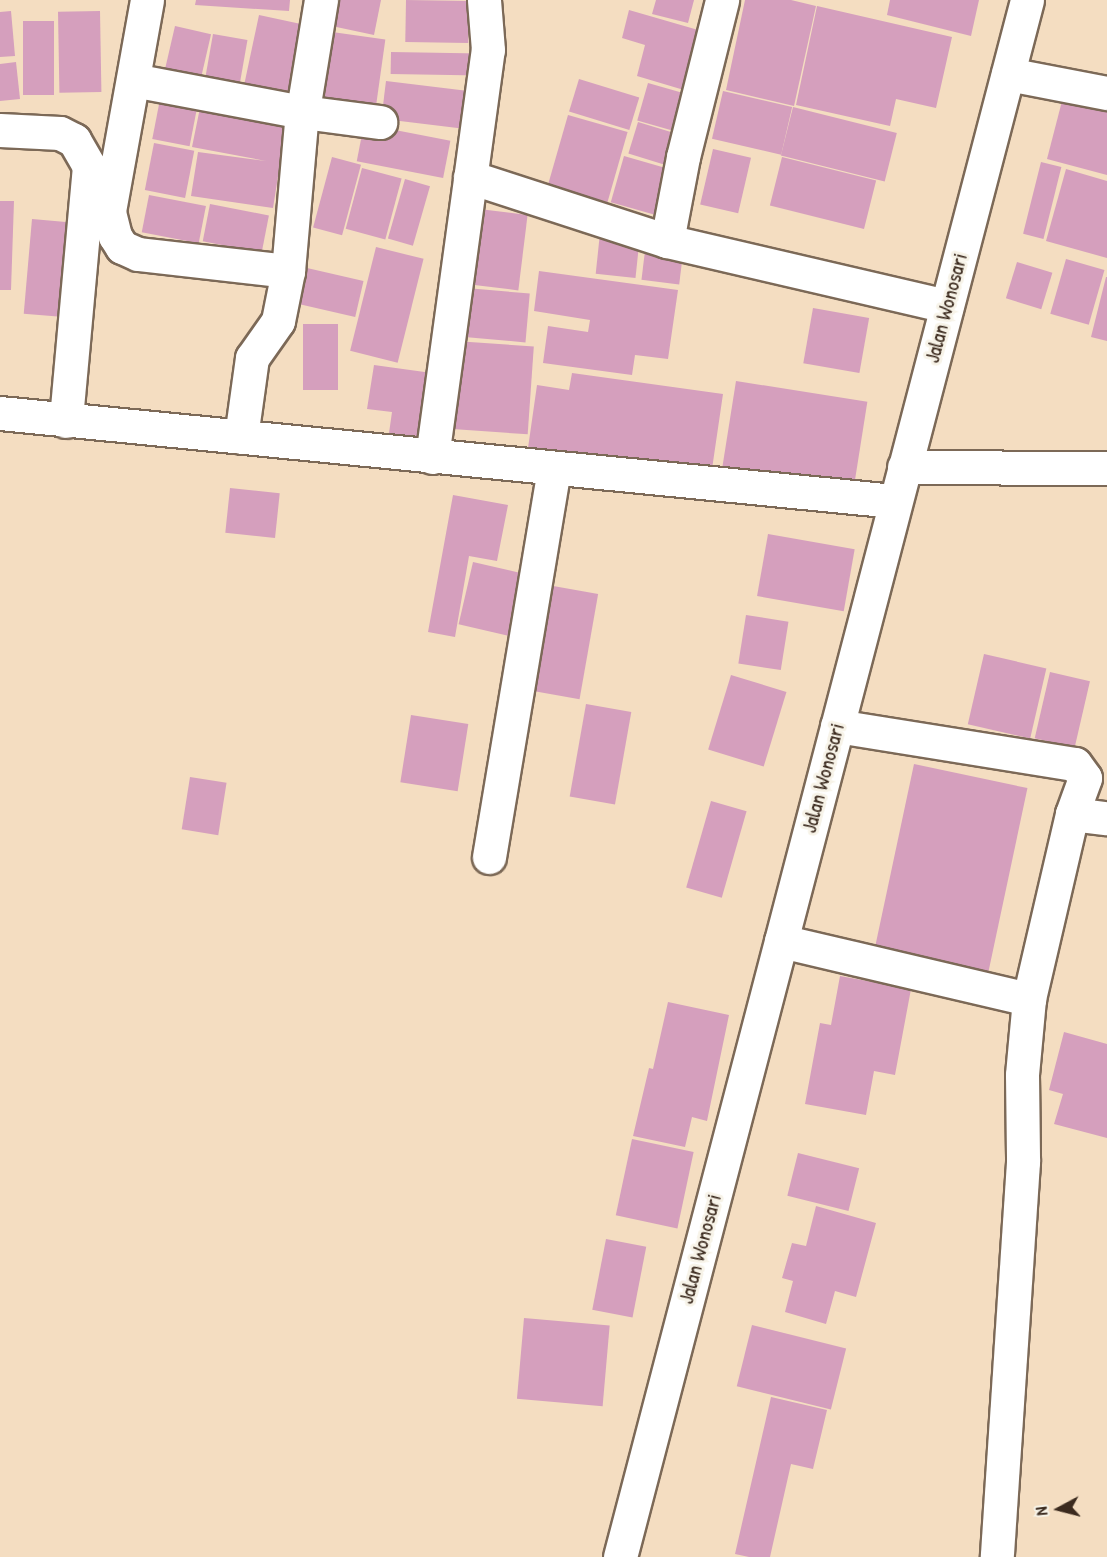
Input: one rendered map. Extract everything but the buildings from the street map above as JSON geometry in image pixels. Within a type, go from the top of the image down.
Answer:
[{"type":"main road","points":[[147,0],[109,212],[115,236],[122,247],[138,254],[288,271]]},
{"type":"main road","points":[[241,437],[252,358],[278,321],[288,271],[303,112],[321,0]]},
{"type":"main road","points":[[432,457],[488,50],[484,0]]},
{"type":"main road","points":[[667,242],[683,157],[722,0]]},
{"type":"main road","name":"Jalan Wonosari","points":[[620,1557],[894,501],[1027,0]]},
{"type":"main road","points":[[1008,74],[1107,93]]},
{"type":"main road","points":[[133,80],[303,112],[380,122]]},
{"type":"main road","points":[[0,130],[60,133],[74,140],[89,166],[66,421]]},
{"type":"main road","points":[[470,177],[667,242],[947,306]]},
{"type":"main road","points":[[0,412],[66,421],[894,501]]},
{"type":"main road","points":[[904,467],[1107,468]]},
{"type":"main road","points":[[489,857],[554,468]]},
{"type":"main road","points":[[837,726],[1075,764],[1085,778],[1072,814],[1029,999],[1022,1075],[1023,1162],[998,1557]]},
{"type":"main road","points":[[1072,814],[1107,818]]},
{"type":"main road","points":[[781,941],[1029,999]]}]
